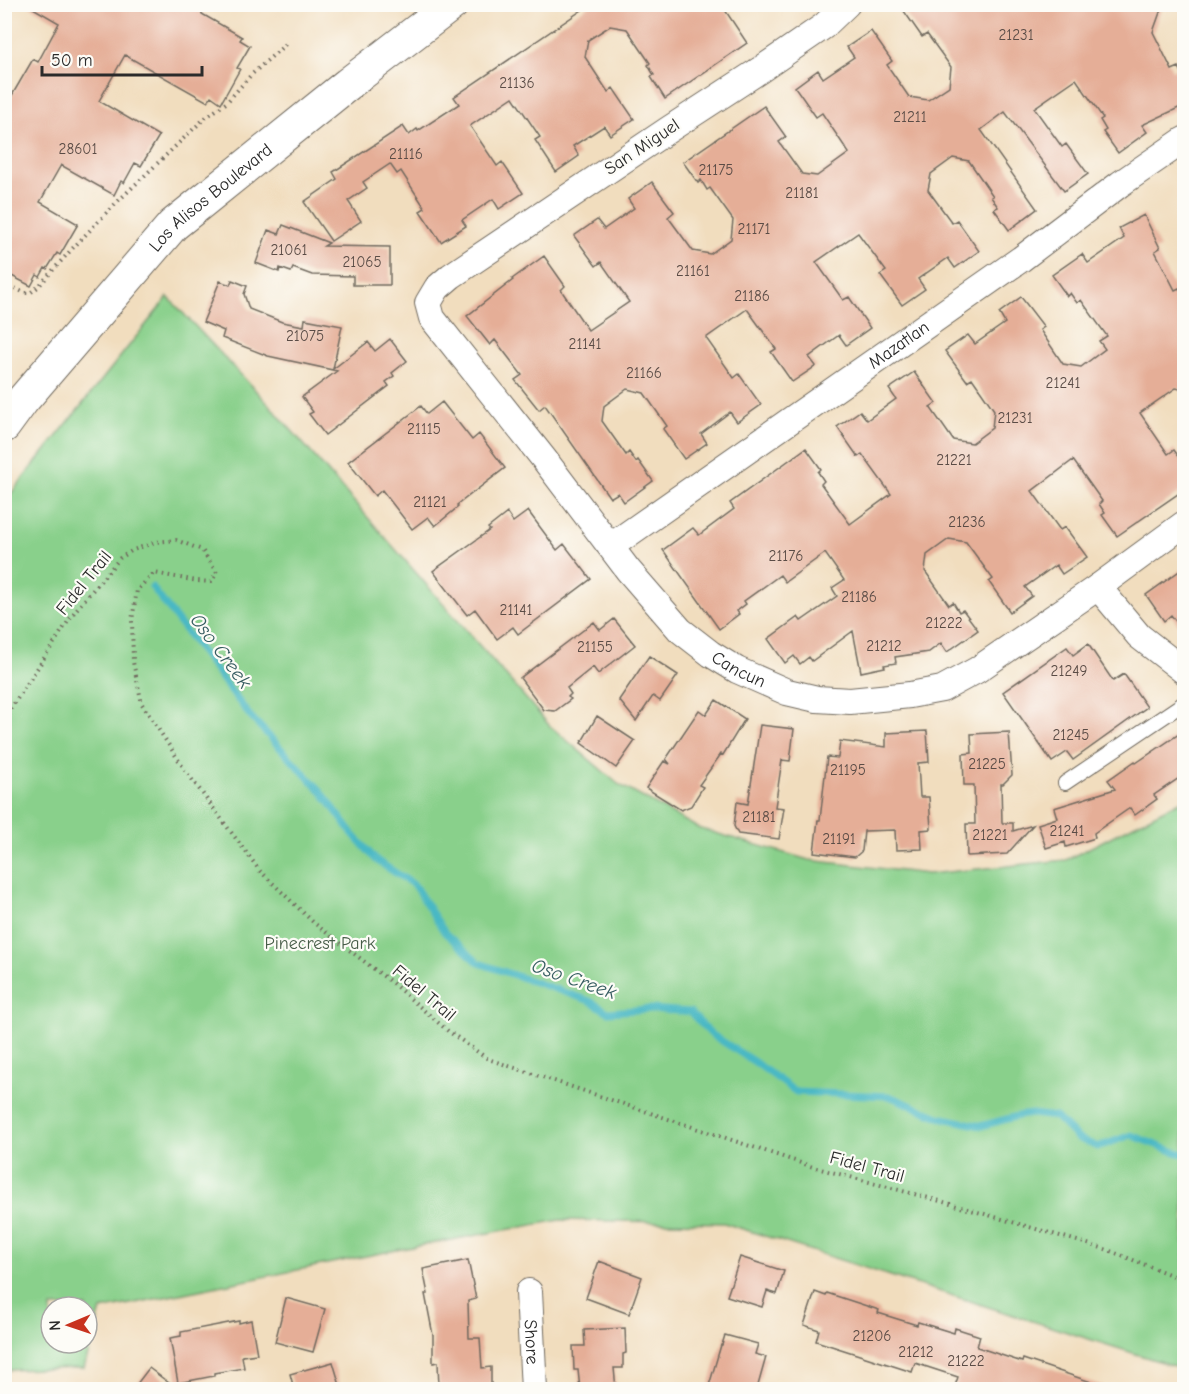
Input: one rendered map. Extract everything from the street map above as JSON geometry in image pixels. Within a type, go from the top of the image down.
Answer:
[{"type":"main road","name":"Los Alisos Boulevard","points":[[4,426],[23,400],[173,225],[348,84],[452,4]]},
{"type":"street","name":"San Miguel","points":[[437,288],[558,203],[824,26],[847,4]]},
{"type":"street","name":"Mazatlan","points":[[611,546],[1021,259],[1120,184],[1185,140]]},
{"type":"street","name":"Cancun","points":[[437,288],[428,303],[432,318],[628,570],[680,630],[711,654],[737,670],[787,692],[817,699],[850,701],[910,695],[942,689],[977,670],[1185,524]]},
{"type":"street","points":[[1098,587],[1139,636],[1185,671]]},
{"type":"street","name":"Shore","points":[[530,1292],[534,1389]]},
{"type":"lane","points":[[1065,783],[1185,703]]},
{"type":"path","points":[[4,283],[25,293],[30,293],[38,287],[116,203],[205,118],[226,103],[250,75],[288,42]]},
{"type":"path","name":"Fidel Trail","points":[[4,719],[75,611],[120,558],[133,550],[156,542],[176,540],[202,550],[217,573],[211,582],[153,573],[137,590],[132,620],[133,662],[142,704],[185,770],[261,871],[314,923],[391,982],[448,1031],[488,1059],[813,1167],[1105,1249],[1185,1280]]},
{"type":"green space","name":"Pinecrest Park","points":[[168,297],[273,409],[549,725],[618,784],[698,828],[809,860],[928,874],[1066,860],[1184,799],[1184,1373],[1177,1367],[724,1223],[560,1220],[391,1251],[101,1310],[99,1317],[99,1295],[39,1295],[39,1355],[88,1355],[84,1368],[5,1370],[5,501]]},
{"type":"building","points":[[26,4],[200,4],[202,14],[242,37],[240,40],[250,46],[221,103],[211,96],[208,102],[125,55],[99,101],[159,136],[141,166],[135,163],[124,183],[121,181],[114,195],[61,165],[40,202],[78,224],[60,255],[57,253],[40,277],[37,275],[31,286],[4,272],[4,109],[33,59],[38,62],[59,23]]},
{"type":"building","points":[[591,4],[721,4],[747,43],[665,99],[651,77],[654,75],[648,65],[650,63],[627,29],[610,26],[588,40],[585,57],[608,92],[613,88],[634,119],[610,135],[604,126],[573,146],[579,156],[556,172],[535,140],[540,137],[513,97],[470,126],[497,166],[502,162],[523,193],[499,209],[493,199],[462,220],[466,226],[441,242],[420,211],[425,208],[401,171],[397,174],[390,164],[363,182],[367,188],[348,201],[361,221],[331,241],[304,202],[337,179],[333,172],[403,126],[409,135],[417,129],[418,131],[459,104],[454,97]]},
{"type":"building","points":[[899,4],[1163,4],[1153,32],[1172,70],[1179,67],[1185,79],[1185,105],[1142,125],[1147,132],[1118,153],[1103,132],[1106,130],[1100,120],[1103,118],[1076,79],[1034,108],[1062,147],[1066,144],[1088,174],[1064,191],[1005,112],[981,130],[1037,209],[1009,230],[994,209],[998,207],[991,197],[993,196],[969,161],[953,158],[931,174],[928,190],[952,223],[957,220],[979,251],[955,268],[948,258],[918,279],[925,289],[902,305],[880,275],[886,271],[858,233],[816,262],[843,300],[849,297],[870,328],[846,345],[839,335],[809,357],[816,366],[792,382],[771,352],[776,349],[747,309],[706,338],[734,378],[739,374],[761,405],[737,422],[730,412],[701,434],[707,443],[684,459],[663,429],[667,426],[644,393],[627,389],[604,406],[602,421],[626,455],[629,452],[636,462],[638,460],[653,481],[624,502],[618,493],[610,498],[545,405],[539,410],[515,380],[522,375],[495,340],[490,345],[467,316],[544,256],[565,286],[561,290],[588,330],[629,302],[601,262],[596,266],[574,236],[597,220],[604,229],[634,208],[628,199],[652,182],[674,212],[668,217],[693,251],[710,254],[731,239],[733,220],[710,188],[707,190],[701,180],[698,183],[683,162],[764,106],[786,137],[779,142],[802,174],[817,176],[849,153],[822,113],[816,117],[795,87],[818,70],[823,78],[854,57],[847,47],[871,31],[892,61],[887,65],[909,97],[928,100],[949,86],[951,67],[927,34],[922,37]]},
{"type":"building","points":[[1144,215],[1160,248],[1155,251],[1175,290],[1179,288],[1185,299],[1185,390],[1176,388],[1140,413],[1168,454],[1174,450],[1185,465],[1185,489],[1117,536],[1102,515],[1105,513],[1099,504],[1102,501],[1073,460],[1032,491],[1060,530],[1065,527],[1087,557],[1062,574],[1056,565],[1025,587],[1032,596],[1010,612],[989,582],[993,579],[966,542],[949,539],[927,555],[925,571],[949,605],[953,602],[959,612],[963,610],[978,630],[947,652],[941,643],[929,652],[895,657],[896,663],[861,672],[853,631],[812,661],[809,657],[800,664],[794,656],[785,663],[768,639],[798,617],[801,621],[837,596],[832,588],[844,580],[825,553],[785,582],[780,575],[744,601],[746,604],[737,611],[739,614],[719,629],[663,550],[693,528],[699,535],[734,509],[730,503],[806,448],[821,469],[818,472],[824,481],[821,484],[850,524],[891,494],[862,454],[858,457],[837,427],[860,411],[867,420],[896,399],[889,389],[914,372],[936,403],[930,407],[953,440],[972,443],[992,428],[994,410],[972,378],[967,381],[945,351],[968,335],[975,344],[1005,323],[999,313],[1021,297],[1044,327],[1040,330],[1063,364],[1081,367],[1105,349],[1099,341],[1107,336],[1081,300],[1077,303],[1070,293],[1067,296],[1052,275],[1082,254],[1088,263],[1124,238],[1119,228]]},
{"type":"building","points":[[283,225],[329,243],[324,246],[390,247],[390,285],[353,285],[353,276],[312,275],[293,268],[291,272],[280,268],[279,272],[256,263],[268,230],[279,234]]},
{"type":"building","points":[[232,280],[247,286],[244,294],[249,309],[282,322],[304,326],[305,319],[342,326],[333,369],[368,342],[375,351],[390,339],[407,361],[392,373],[394,376],[386,382],[389,386],[325,435],[309,414],[313,412],[302,397],[337,371],[268,356],[222,338],[224,331],[203,322],[220,281],[230,285]]},
{"type":"building","points":[[442,402],[472,440],[479,434],[505,468],[457,505],[458,507],[435,526],[428,517],[412,529],[382,490],[375,496],[348,462],[421,406],[427,414]]},
{"type":"building","points":[[528,511],[557,550],[564,544],[591,579],[518,634],[513,627],[497,639],[475,609],[467,615],[433,571],[490,530],[488,528],[507,513],[513,522]]},
{"type":"building","points":[[1185,567],[1185,633],[1171,615],[1164,621],[1146,595]]},
{"type":"building","points":[[614,619],[635,645],[598,674],[593,667],[567,688],[571,694],[568,697],[571,699],[555,711],[544,710],[520,678],[594,622],[600,630]]},
{"type":"building","points":[[1088,644],[1113,681],[1124,674],[1147,707],[1073,760],[1067,752],[1052,762],[1003,692],[1067,647],[1073,655]]},
{"type":"building","points":[[649,656],[678,675],[660,701],[653,696],[636,721],[619,700]]},
{"type":"building","points":[[716,700],[745,719],[723,755],[721,754],[699,785],[703,787],[691,806],[681,810],[646,788],[664,761],[670,764],[666,759],[699,710],[706,715]]},
{"type":"building","points":[[597,716],[635,741],[616,768],[581,743]]},
{"type":"building","points":[[760,725],[794,729],[790,761],[782,760],[775,807],[784,808],[779,839],[738,834],[734,826],[737,802],[748,804]]},
{"type":"building","points":[[1185,730],[1185,774],[1154,795],[1157,799],[1135,815],[1130,808],[1094,833],[1095,838],[1066,847],[1065,842],[1046,848],[1038,824],[1057,818],[1054,808],[1115,789],[1108,780]]},
{"type":"building","points":[[927,731],[929,762],[918,763],[920,797],[929,797],[931,829],[921,830],[922,849],[896,850],[895,830],[864,831],[862,851],[855,857],[814,852],[827,757],[838,758],[840,741],[886,747],[886,733]]},
{"type":"building","points":[[1009,732],[1012,775],[1001,784],[1002,823],[1013,823],[1013,831],[1033,825],[1007,854],[967,856],[966,824],[975,824],[974,785],[964,785],[963,754],[972,753],[971,734]]},
{"type":"building","points":[[740,1257],[784,1271],[777,1294],[767,1291],[762,1307],[727,1296]]},
{"type":"building","points":[[468,1260],[476,1299],[468,1301],[469,1338],[480,1338],[482,1368],[491,1367],[491,1389],[439,1389],[438,1362],[433,1363],[433,1335],[423,1269]]},
{"type":"building","points":[[599,1261],[642,1277],[629,1314],[586,1298]]},
{"type":"building","points":[[815,1292],[826,1296],[827,1293],[917,1325],[918,1322],[954,1333],[955,1328],[980,1336],[977,1347],[1022,1362],[1023,1359],[1103,1386],[1103,1389],[954,1389],[958,1377],[915,1363],[912,1372],[816,1341],[819,1330],[804,1325]]},
{"type":"building","points":[[286,1298],[325,1309],[313,1352],[275,1342]]},
{"type":"building","points":[[251,1320],[257,1354],[242,1356],[244,1368],[178,1383],[170,1338],[181,1336],[181,1332]]},
{"type":"building","points":[[625,1328],[626,1353],[623,1354],[623,1368],[614,1368],[616,1389],[580,1389],[578,1370],[574,1370],[573,1346],[585,1346],[584,1330]]},
{"type":"building","points":[[725,1335],[758,1344],[755,1354],[766,1357],[757,1389],[708,1389]]},
{"type":"building","points":[[333,1362],[341,1389],[294,1389],[290,1374]]},
{"type":"building","points":[[149,1368],[177,1389],[133,1389]]},
{"type":"waterway","name":"Oso Creek","points":[[152,587],[250,716],[321,791],[352,833],[376,860],[414,885],[445,933],[479,963],[590,1001],[608,1012],[650,1009],[690,1012],[711,1034],[796,1092],[889,1096],[939,1117],[981,1126],[1032,1114],[1056,1117],[1077,1138],[1098,1147],[1131,1135],[1184,1154]]}]
